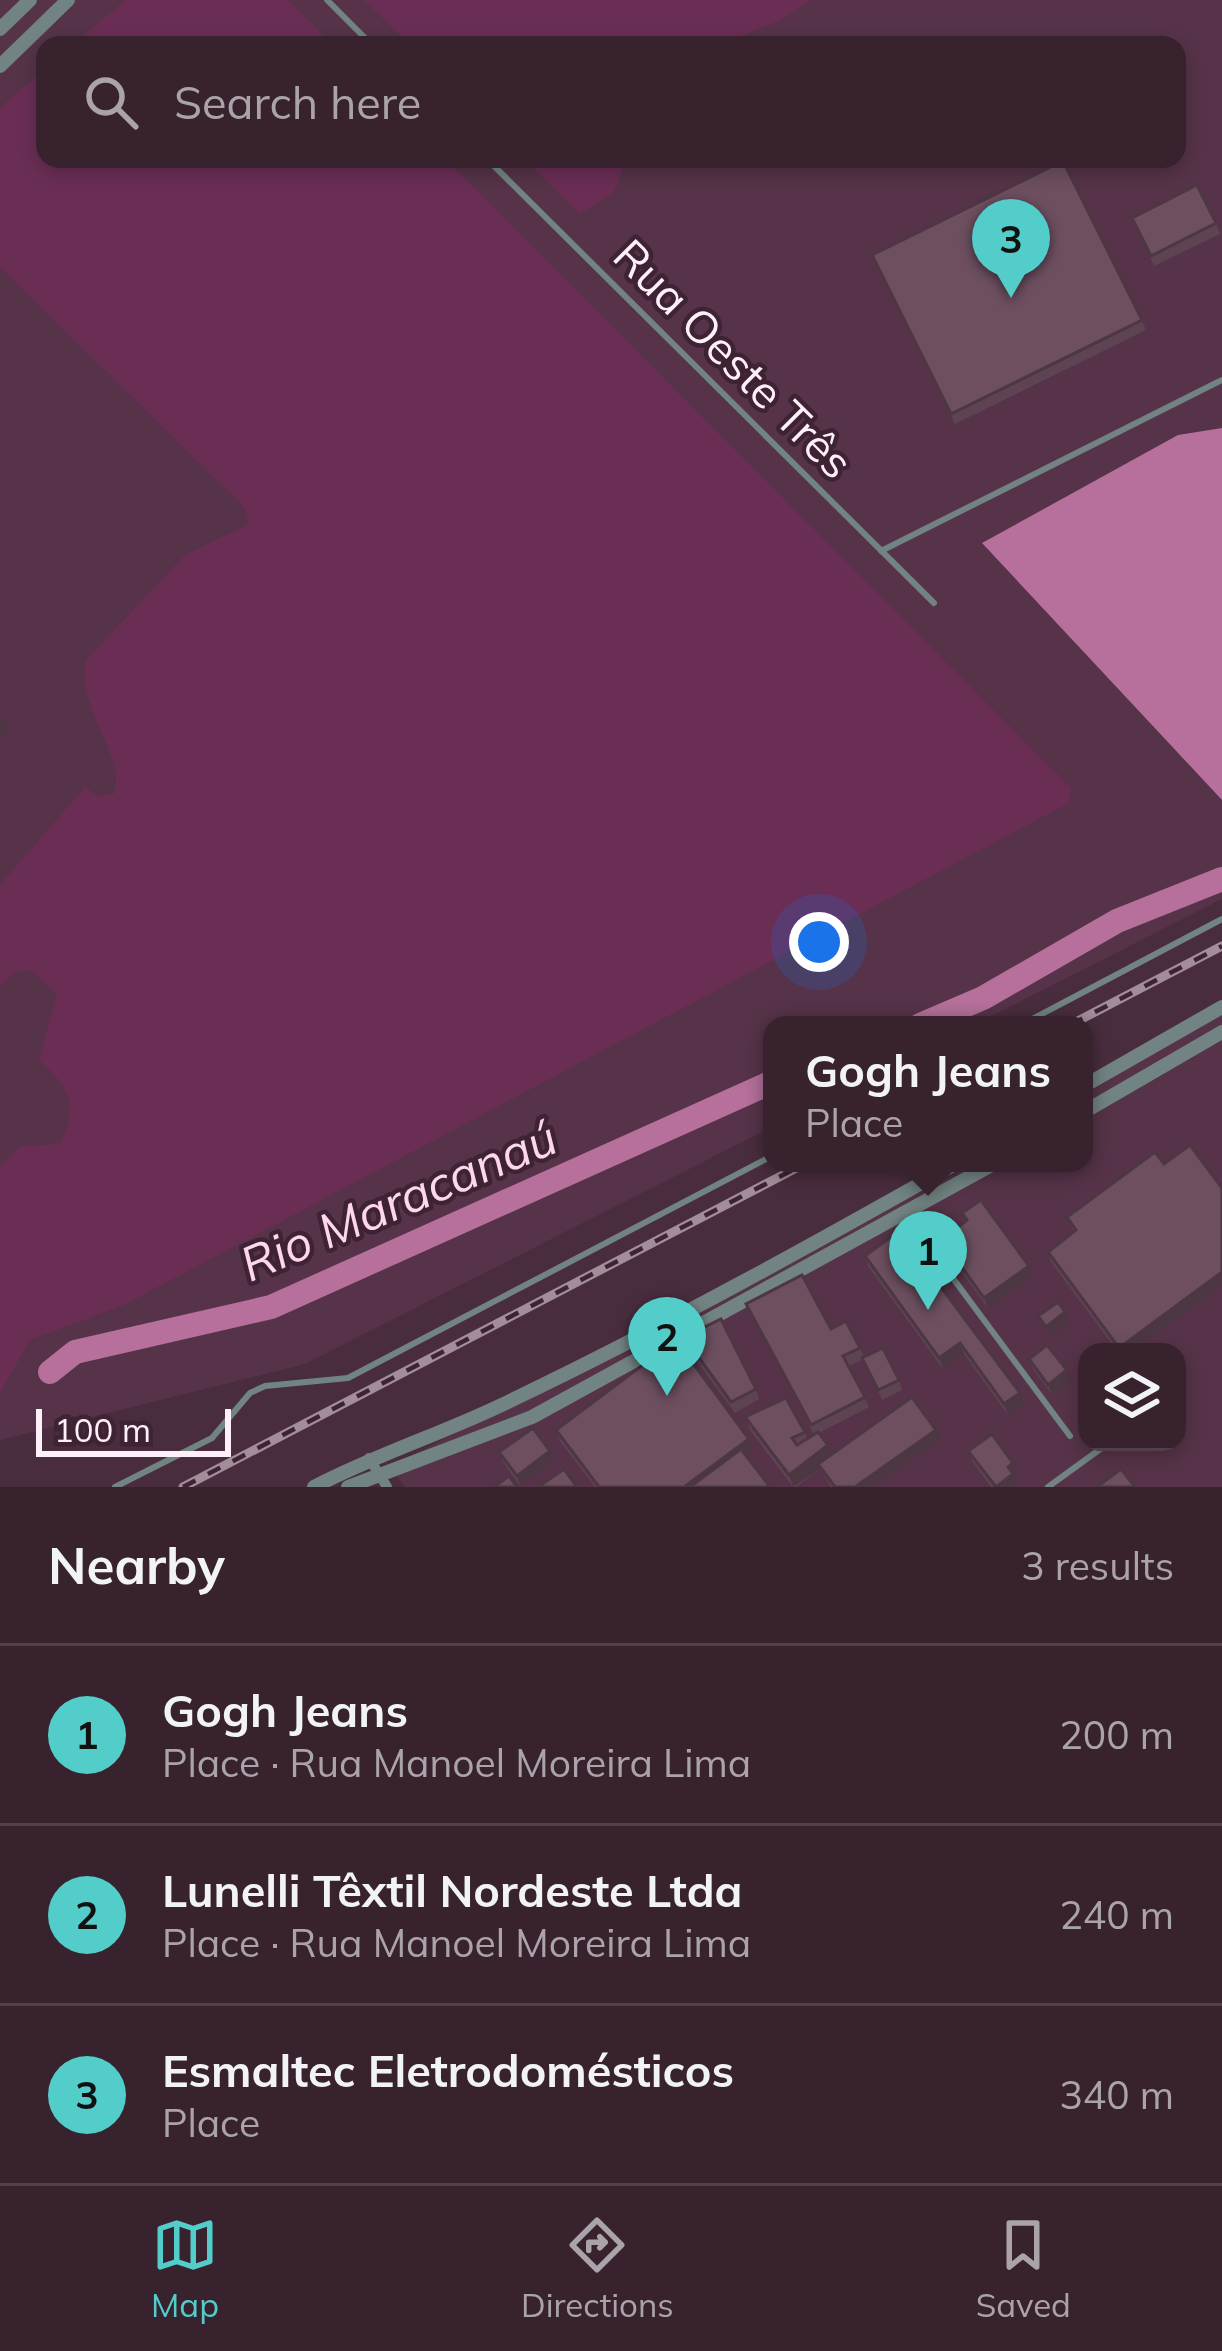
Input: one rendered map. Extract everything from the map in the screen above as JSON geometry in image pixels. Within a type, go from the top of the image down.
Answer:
[{"type":"street","points":[[0,29],[30,0]]},
{"type":"street","points":[[0,67],[68,0]]},
{"type":"street","points":[[1093,1081],[1222,1007]]},
{"type":"street","points":[[1093,1107],[1221,1033],[1207,1015]]},
{"type":"street","points":[[314,1487],[520,1396],[940,1172]]},
{"type":"street","points":[[348,1487],[372,1465],[424,1462],[532,1417],[980,1172]]},
{"type":"street","points":[[520,1396],[532,1417]]},
{"type":"street","points":[[372,1465],[387,1487]]},
{"type":"lane","points":[[327,0],[363,36]]},
{"type":"lane","name":"Rua Oeste Três","points":[[496,168],[934,603]]},
{"type":"lane","points":[[881,550],[1222,380]]},
{"type":"lane","points":[[1038,1016],[1222,920]]},
{"type":"lane","points":[[116,1487],[212,1438],[250,1394],[266,1387],[348,1378],[763,1161]]},
{"type":"lane","points":[[906,1215],[1070,1436]]},
{"type":"lane","points":[[1048,1487],[1098,1451]]},
{"type":"shaded area","points":[[0,0],[1222,0],[1222,899],[992,1016],[763,1016],[763,1132],[305,1364],[0,1440]]},
{"type":"shaded area","points":[[126,0],[288,0],[324,36],[83,36]]},
{"type":"shaded area","points":[[364,0],[811,0],[785,18],[740,36],[401,36]]},
{"type":"shaded area","points":[[36,77],[36,168],[455,168],[1071,788],[1069,803],[124,1305],[30,1340],[0,1393],[0,1167],[21,1146],[60,1144],[70,1107],[64,1089],[39,1060],[57,994],[30,970],[13,973],[0,987],[0,885],[85,787],[98,796],[114,794],[114,764],[89,701],[85,661],[185,555],[249,524],[244,507],[0,267],[0,108]]},
{"type":"shaded area","points":[[534,168],[623,168],[614,192],[580,214]]},
{"type":"shaded area","points":[[1222,428],[1222,800],[982,543],[1178,435]]},
{"type":"shaded area","points":[[1222,1013],[1222,1487],[405,1487],[390,1467],[959,1172],[1093,1172],[1093,1090]]},
{"type":"building","points":[[1049,168],[1066,168],[1142,320],[951,414],[872,255]]},
{"type":"building","points":[[1197,185],[1216,223],[1151,256],[1132,218]]},
{"type":"building","points":[[1190,1145],[1222,1188],[1222,1272],[1126,1343],[1115,1343],[1048,1252],[1076,1230],[1067,1217],[1155,1152],[1164,1164]]},
{"type":"building","points":[[981,1200],[1029,1266],[984,1298],[951,1252],[961,1245],[952,1232],[967,1220],[962,1213]]},
{"type":"building","points":[[899,1231],[1020,1393],[1004,1404],[960,1343],[939,1358],[865,1256]]},
{"type":"building","points":[[802,1275],[831,1329],[846,1321],[860,1348],[843,1356],[865,1397],[811,1425],[746,1304]]},
{"type":"building","points":[[1058,1302],[1065,1312],[1046,1327],[1038,1316]]},
{"type":"building","points":[[721,1319],[756,1389],[731,1402],[684,1337]]},
{"type":"building","points":[[676,1340],[749,1439],[684,1487],[599,1487],[556,1430]]},
{"type":"building","points":[[1047,1345],[1067,1370],[1048,1385],[1029,1359]]},
{"type":"building","points":[[883,1348],[899,1380],[878,1390],[862,1358]]},
{"type":"building","points":[[912,1397],[936,1430],[855,1487],[835,1487],[818,1464]]},
{"type":"building","points":[[786,1398],[805,1432],[792,1438],[797,1445],[818,1432],[828,1445],[789,1475],[745,1417]]},
{"type":"building","points":[[533,1428],[550,1451],[517,1476],[499,1452]]},
{"type":"building","points":[[992,1434],[1013,1463],[1008,1467],[1013,1474],[996,1487],[968,1451]]},
{"type":"building","points":[[741,1449],[770,1487],[690,1487]]},
{"type":"building","points":[[564,1469],[577,1487],[538,1487]]},
{"type":"building","points":[[1121,1469],[1135,1487],[1097,1487]]},
{"type":"building","points":[[509,1476],[517,1487],[494,1487]]},
{"type":"waterway","name":"Rio Maracanaú","points":[[941,1016],[983,998],[1117,921],[1222,879]]},
{"type":"waterway","name":"Rio Maracanaú","points":[[50,1372],[75,1352],[271,1307],[763,1086]]},
{"type":"railway","points":[[1087,1016],[1222,946]]},
{"type":"railway","points":[[183,1487],[789,1172]]},
{"type":"place","name":"Esmaltec Eletrodomésticos","points":[[1011,298]]},
{"type":"place","name":"Gogh Jeans","points":[[928,1310]]},
{"type":"place","name":"Lunelli Têxtil Nordeste Ltda","points":[[667,1396]]}]
